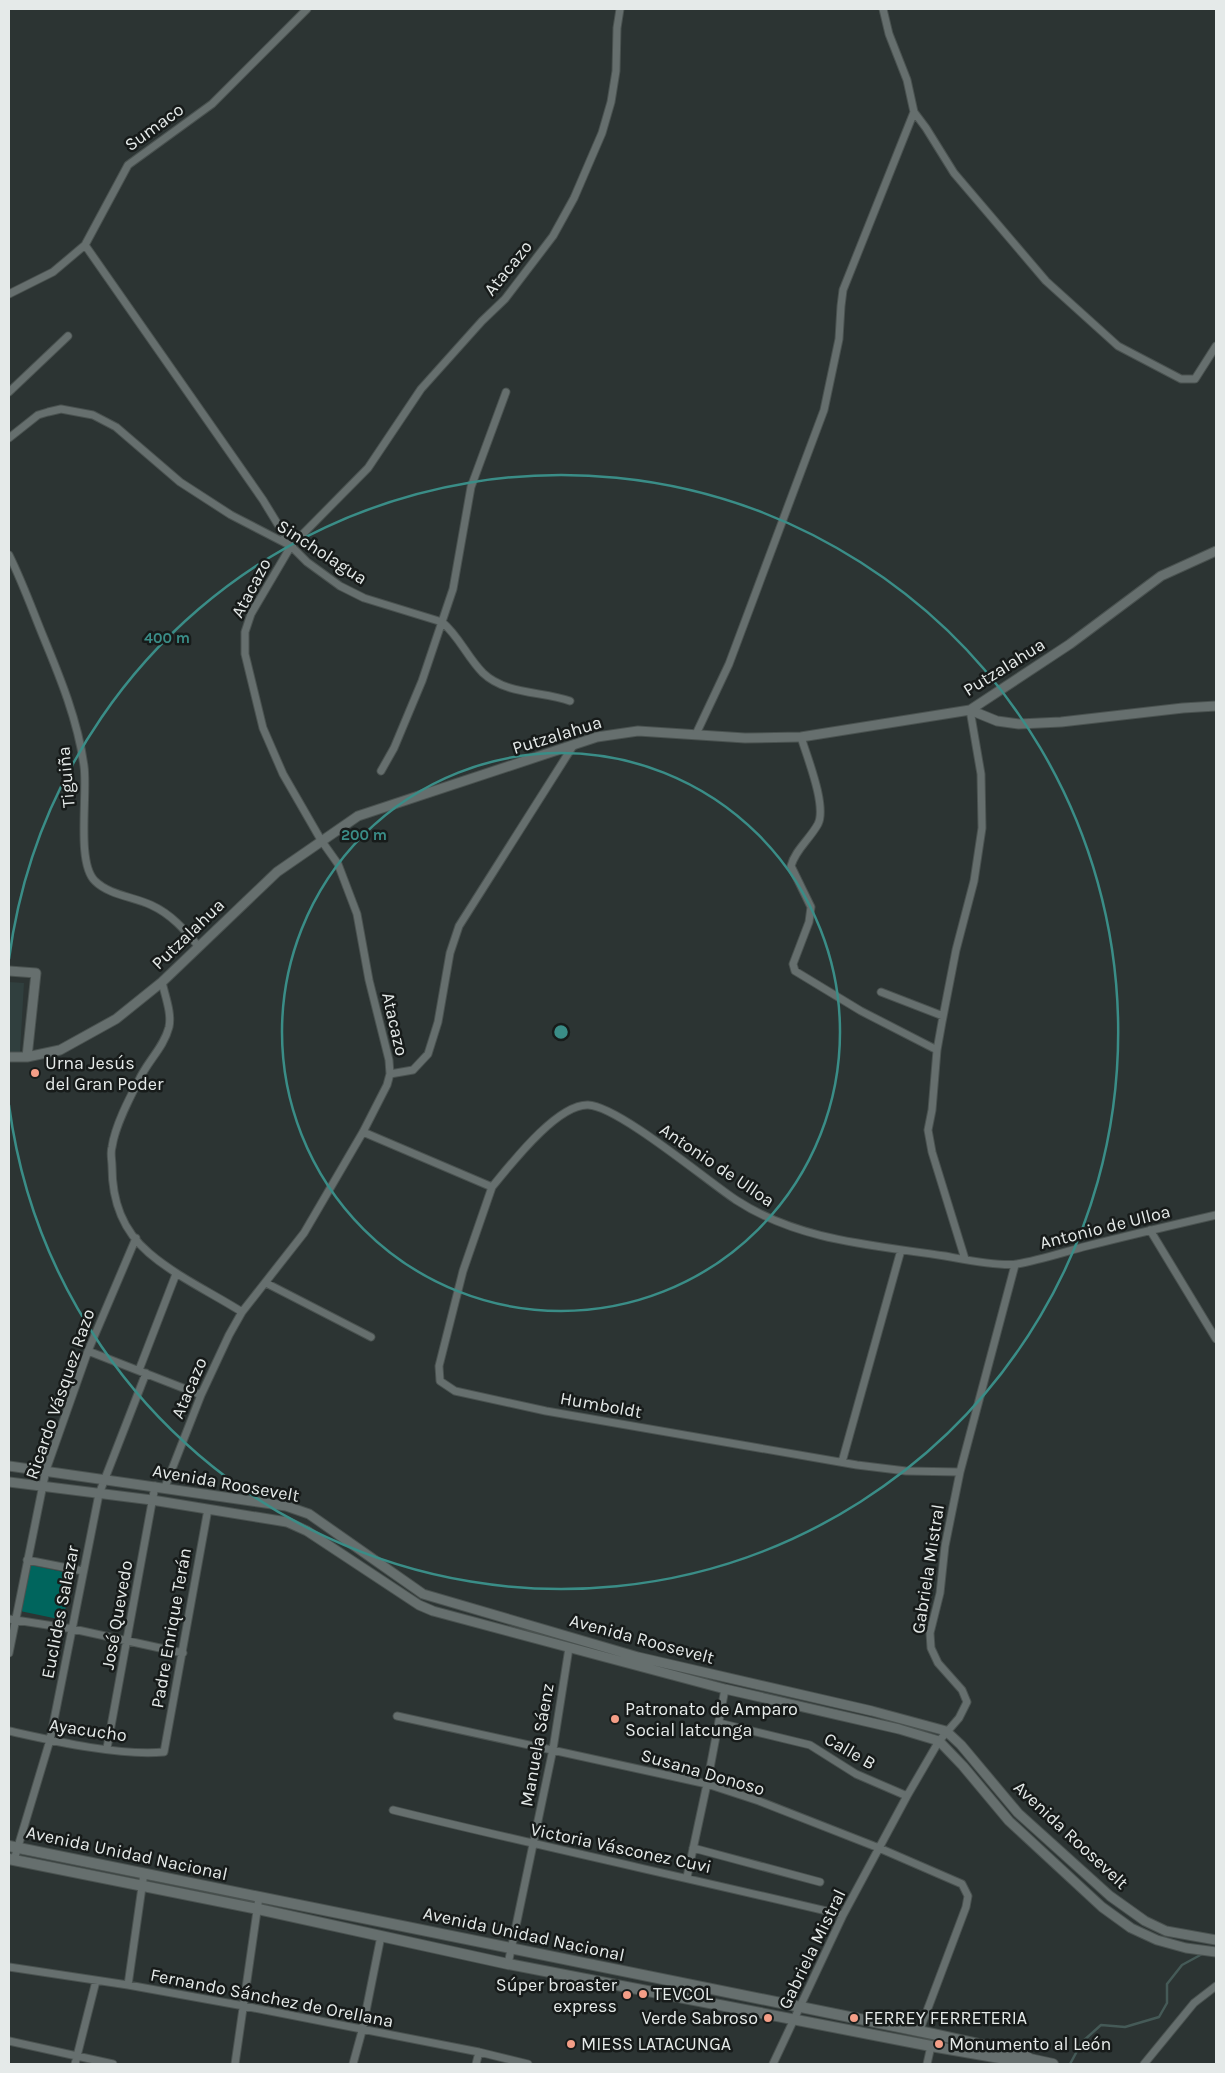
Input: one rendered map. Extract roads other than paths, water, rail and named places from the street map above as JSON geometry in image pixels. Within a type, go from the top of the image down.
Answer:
[{"type":"main road","name":"Avenida Unidad Nacional","points":[[13,1846],[800,2007],[1024,2054],[1030,2059],[1053,2064]]},
{"type":"main road","name":"Avenida Unidad Nacional","points":[[11,1859],[141,1887],[258,1909],[508,1964],[931,2046],[1023,2062],[1030,2059]]},
{"type":"main road","points":[[183,1895],[185,1882]]},
{"type":"main road","points":[[232,1904],[234,1892]]},
{"type":"street","name":"Sumaco","points":[[9,294],[53,272],[85,244],[128,165],[212,104],[308,9]]},
{"type":"street","name":"Atacazo","points":[[160,1486],[229,1335],[242,1312],[304,1233],[363,1132],[387,1085],[390,1074],[389,1060],[369,980],[358,914],[338,864],[321,840],[283,774],[264,728],[245,654],[245,632],[251,614],[292,546],[368,468],[421,389],[505,299],[553,236],[574,198],[602,133],[611,102],[616,71],[617,28],[620,9]]},
{"type":"street","points":[[883,9],[889,34],[907,80],[914,112],[954,173],[1046,281],[1118,346],[1181,379],[1195,379],[1216,346]]},
{"type":"street","points":[[696,734],[729,664],[824,410],[839,339],[843,290],[914,112]]},
{"type":"street","name":"Atacazo","points":[[85,244],[263,500],[292,546]]},
{"type":"street","points":[[9,392],[68,336]]},
{"type":"street","points":[[381,772],[410,711],[454,589],[470,487],[506,392]]},
{"type":"street","name":"Sincholagua","points":[[9,438],[38,416],[48,412],[61,409],[93,415],[116,427],[180,482],[231,515],[292,546],[307,562],[340,586],[356,594],[442,622],[452,629],[472,662],[485,675],[512,688],[570,701]]},
{"type":"street","name":"Putzalahua","points":[[9,1057],[27,1057],[60,1050],[116,1019],[162,982],[277,872],[358,816],[597,737],[638,731],[745,738],[801,737],[970,710],[1070,644],[1161,576],[1216,552]]},
{"type":"street","name":"Tiguiña","points":[[9,555],[56,666],[76,725],[84,766],[86,794],[84,855],[88,868],[95,881],[112,891],[150,904],[166,913],[178,923],[199,947]]},
{"type":"street","points":[[970,710],[996,721],[1019,724],[1061,722],[1216,706]]},
{"type":"street","points":[[965,1260],[932,1152],[928,1130],[932,1110],[937,1050],[943,1016],[956,950],[974,881],[982,828],[981,774],[970,710]]},
{"type":"street","points":[[801,737],[819,801],[820,812],[819,823],[792,859],[790,866],[811,907],[809,922],[793,964],[795,971],[861,1011],[937,1050]]},
{"type":"street","points":[[390,1074],[414,1070],[428,1054],[438,1022],[450,953],[459,926],[573,746]]},
{"type":"street","points":[[9,972],[36,973],[27,1057]]},
{"type":"street","points":[[162,982],[169,1010],[169,1027],[162,1043],[139,1079],[111,1147],[112,1182],[117,1208],[125,1224],[148,1252],[176,1274],[197,1284],[242,1312]]},
{"type":"street","points":[[881,992],[943,1016]]},
{"type":"street","name":"Antonio de Ulloa","points":[[492,1186],[540,1131],[576,1107],[587,1105],[600,1107],[626,1122],[737,1201],[779,1222],[829,1239],[965,1260],[1015,1265],[1216,1215]]},
{"type":"street","points":[[363,1132],[492,1186]]},
{"type":"street","name":"Humboldt","points":[[492,1186],[463,1271],[439,1366],[440,1381],[456,1391],[546,1411],[842,1462],[906,1471],[960,1472]]},
{"type":"street","points":[[1150,1230],[1216,1339]]},
{"type":"street","name":"Ricardo Vásquez Razo","points":[[9,1653],[12,1620],[46,1470],[88,1350],[136,1238]]},
{"type":"street","points":[[842,1462],[901,1250]]},
{"type":"street","name":"Gabriela Mistral","points":[[773,2064],[843,1915],[907,1796],[939,1741],[959,1718],[966,1702],[962,1690],[938,1662],[931,1648],[930,1633],[940,1593],[946,1546],[960,1472],[1015,1265]]},
{"type":"street","name":"Euclides Salazar","points":[[11,1859],[13,1846],[50,1740],[73,1629],[82,1571],[99,1494],[176,1274]]},
{"type":"street","points":[[266,1283],[371,1337]]},
{"type":"street","points":[[88,1350],[201,1394]]},
{"type":"street","name":"Avenida Roosevelt","points":[[9,1466],[160,1486],[286,1506],[309,1514],[414,1589],[430,1596],[638,1657],[888,1715],[946,1731],[961,1745],[1018,1813],[1110,1896],[1145,1921],[1166,1931],[1216,1940]]},
{"type":"street","name":"Avenida Roosevelt","points":[[9,1482],[152,1500],[288,1522],[307,1531],[419,1605],[433,1611],[725,1689],[899,1729],[939,1741],[963,1766],[1008,1821],[1102,1907],[1131,1928],[1157,1940],[1186,1948],[1216,1952]]},
{"type":"street","name":"José Quevedo","points":[[107,1748],[128,1642],[152,1500],[160,1486]]},
{"type":"street","name":"Padre Enrique Terán","points":[[164,1752],[208,1509]]},
{"type":"street","points":[[27,1560],[82,1571]]},
{"type":"street","points":[[12,1620],[73,1629],[183,1652]]},
{"type":"street","name":"Manuela Sáenz","points":[[508,1964],[553,1749],[569,1648]]},
{"type":"street","points":[[687,1877],[725,1689]]},
{"type":"street","name":"Susana Donoso","points":[[397,1716],[707,1784],[759,1801],[879,1848],[962,1884],[968,1896],[966,1907],[919,2032]]},
{"type":"street","name":"Calle B","points":[[718,1723],[810,1745],[856,1774],[907,1796]]},
{"type":"street","name":"Ayacucho","points":[[9,1731],[50,1740],[107,1748],[148,1753],[164,1752]]},
{"type":"street","name":"Victoria Vásconez Cuvi","points":[[393,1810],[533,1844],[687,1877],[843,1915]]},
{"type":"street","points":[[693,1848],[820,1882]]},
{"type":"street","points":[[128,1985],[144,1873]]},
{"type":"street","points":[[235,2064],[260,1897]]},
{"type":"street","points":[[353,2064],[362,2031],[381,1936]]},
{"type":"street","name":"Fernando Sánchez de Orellana","points":[[9,1967],[128,1985],[244,2006],[362,2031],[479,2052],[528,2064]]},
{"type":"street","points":[[76,2061],[96,1981]]},
{"type":"street","points":[[1144,2064],[1194,2003],[1216,1986]]},
{"type":"street","points":[[9,2041],[76,2061],[113,2064]]},
{"type":"street","points":[[927,2064],[931,2046]]},
{"type":"street","points":[[476,2064],[479,2052]]},
{"type":"waterway","points":[[1070,2064],[1082,2042],[1101,2025],[1125,2027],[1159,2017],[1167,2003],[1167,1984],[1182,1965],[1204,1953]]},
{"type":"place","name":"Urna Jesús del Gran Poder","points":[[35,1073]]},
{"type":"place","name":"Patronato de Amparo Social latcunga","points":[[615,1719]]},
{"type":"place","name":"TEVCOL","points":[[643,1994]]},
{"type":"place","name":"Súper broaster express","points":[[627,1995]]},
{"type":"place","name":"Verde Sabroso","points":[[768,2018]]},
{"type":"place","name":"FERREY FERRETERIA","points":[[854,2018]]},
{"type":"place","name":"MIESS LATACUNGA","points":[[571,2044]]},
{"type":"place","name":"Monumento al León","points":[[939,2044]]}]
